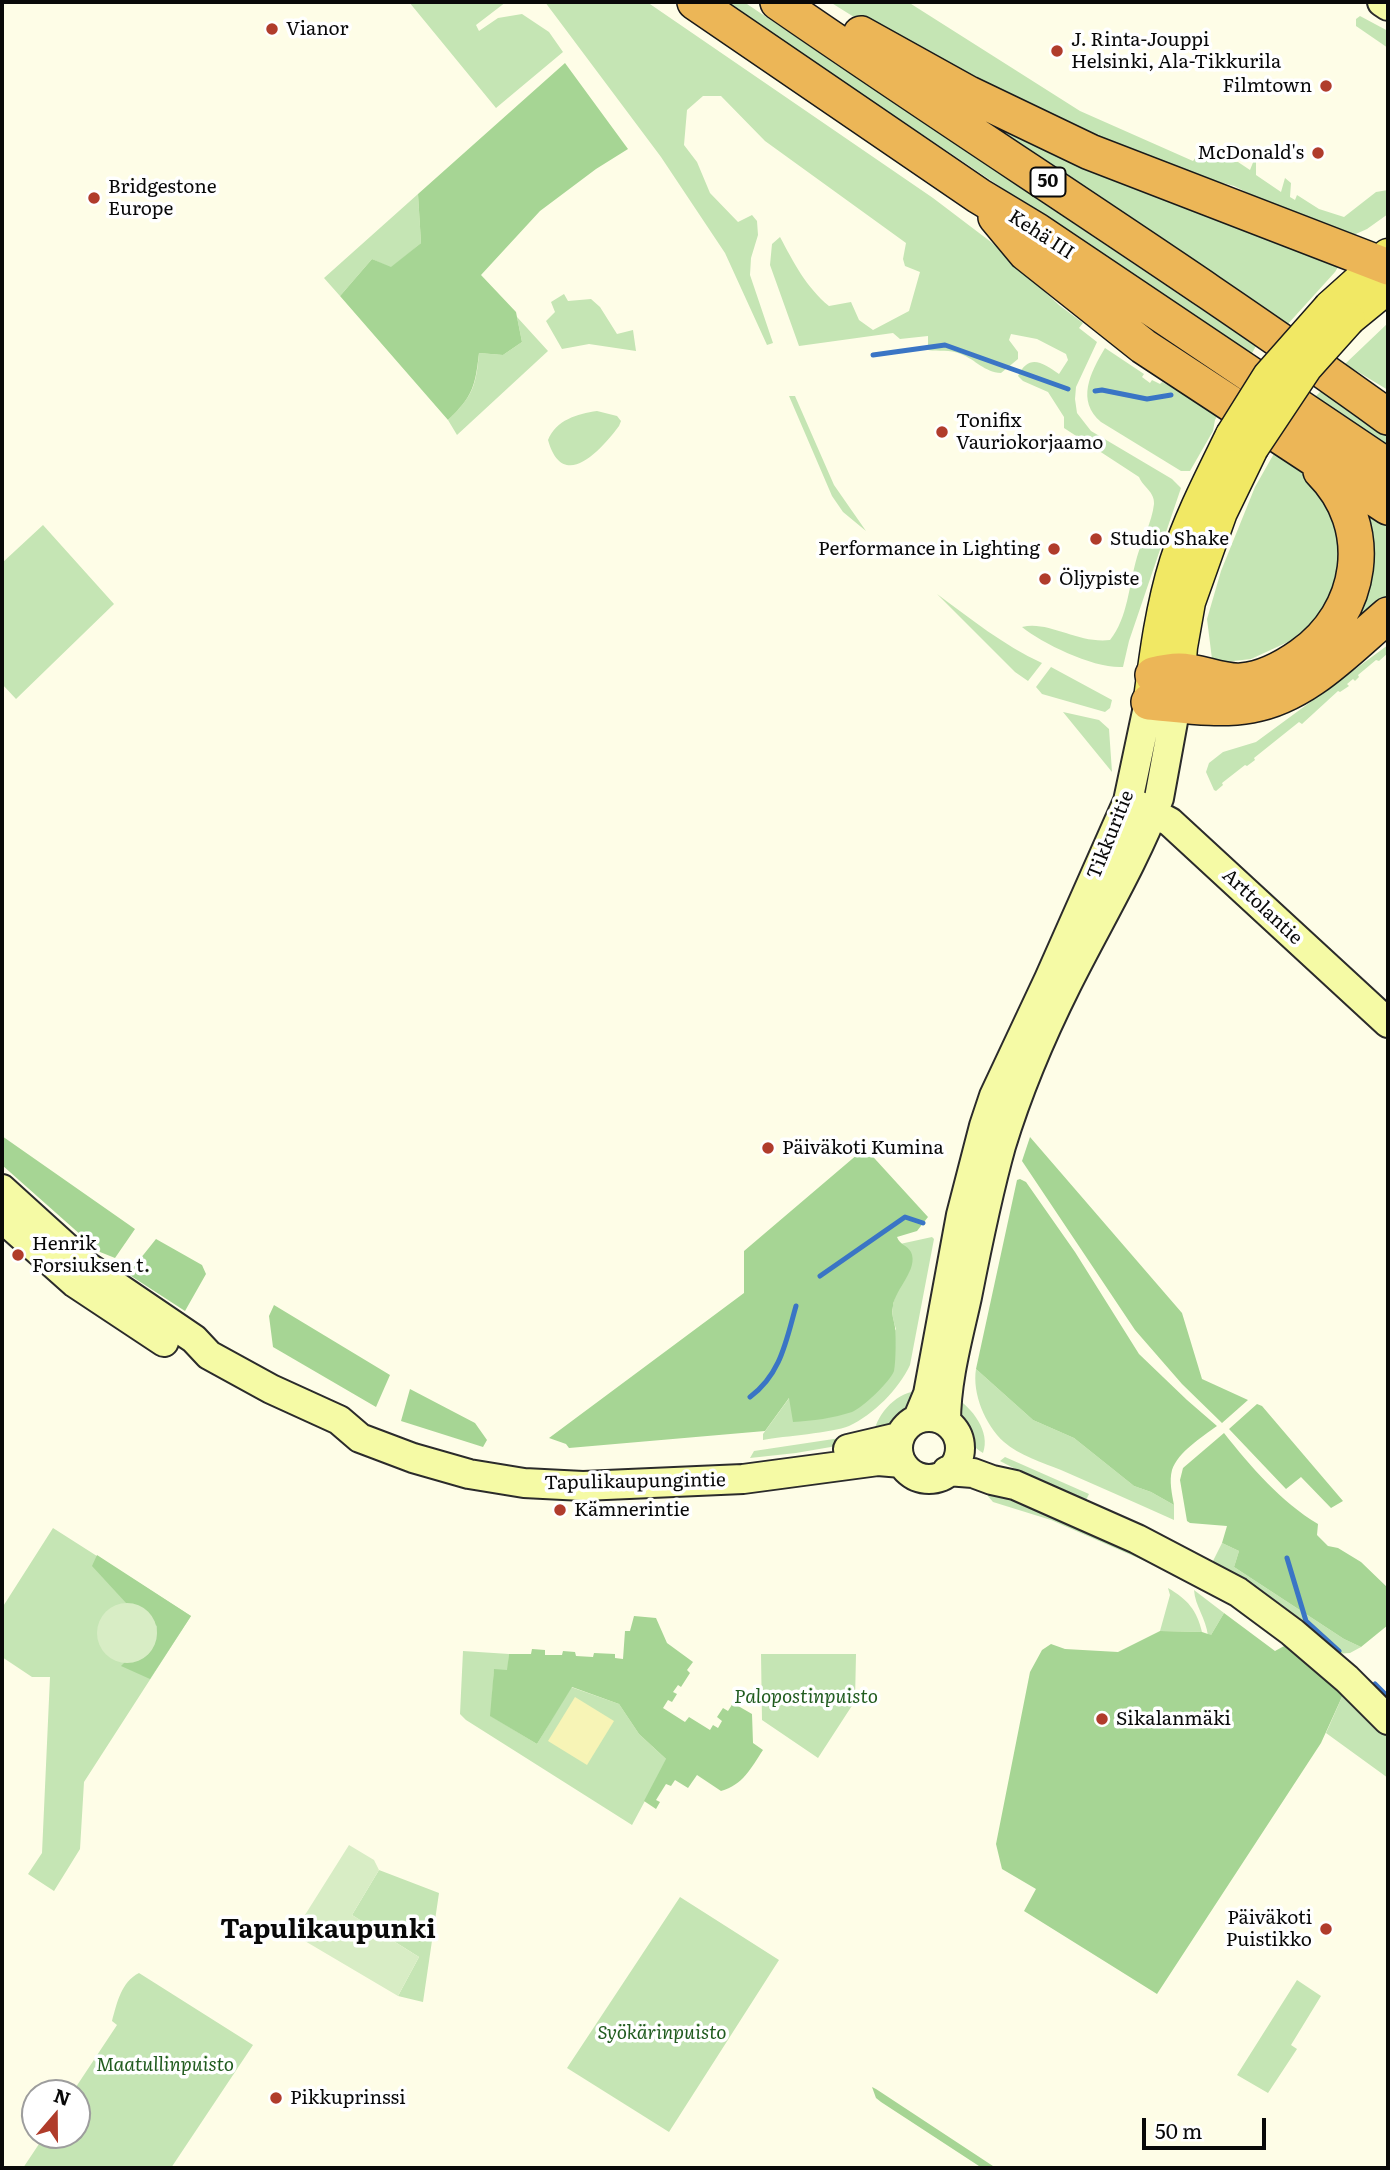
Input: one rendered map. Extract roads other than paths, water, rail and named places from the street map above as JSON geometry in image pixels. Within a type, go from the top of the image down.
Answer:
[{"type":"highway","name":"Kehä III","points":[[695,2],[979,196],[1037,231],[1388,467]]},
{"type":"highway","name":"50","points":[[778,2],[1087,207],[1388,417]]},
{"type":"highway","points":[[802,2],[969,94],[1090,152],[1386,268]]},
{"type":"highway","points":[[979,196],[1026,253],[1086,303],[1143,346],[1388,507]]},
{"type":"highway","points":[[1164,688],[1241,681],[1267,675],[1310,650],[1330,630],[1346,606],[1353,586],[1357,555],[1354,529],[1343,500],[1326,476],[1302,452]]},
{"type":"highway","points":[[1164,688],[1234,706],[1268,700],[1311,679],[1388,615]]},
{"type":"main road","points":[[1382,2],[1388,6]]},
{"type":"main road","name":"Tikkuritie","points":[[953,1434],[946,1402],[953,1361],[977,1245],[1010,1117],[1026,1074],[1067,985],[1141,843],[1141,807],[1164,688],[1242,441],[1273,413],[1306,368],[1339,313],[1386,268]]},
{"type":"main road","name":"Tikkuritie","points":[[906,1439],[928,1394],[966,1193],[992,1104],[1141,807]]},
{"type":"main road","name":"Arttolantie","points":[[1141,807],[1170,822],[1388,1023]]},
{"type":"main road","name":"Tapulikaupungintie","points":[[2,1189],[88,1267],[194,1339],[209,1355],[271,1389],[339,1420],[366,1423],[419,1442],[473,1455],[580,1472],[705,1469],[841,1451],[906,1439]]},
{"type":"main road","name":"Tapulikaupungintie","points":[[2,1219],[75,1283],[179,1352],[209,1355]]},
{"type":"main road","points":[[1016,1485],[998,1466],[934,1417],[906,1439],[908,1471],[921,1478],[932,1479],[947,1472],[973,1473],[1016,1485],[1137,1539],[1238,1592],[1292,1632],[1347,1679],[1388,1720]]},
{"type":"main road","points":[[947,1472],[956,1460],[953,1434]]},
{"type":"waterway","points":[[873,355],[945,345],[1068,389]]},
{"type":"waterway","points":[[1095,391],[1147,399],[1171,395]]},
{"type":"waterway","points":[[820,1276],[905,1217],[923,1223]]},
{"type":"waterway","points":[[750,1397],[776,1367],[796,1306]]},
{"type":"waterway","points":[[1287,1558],[1306,1621],[1339,1651]]},
{"type":"waterway","points":[[1375,1684],[1388,1697]]},
{"type":"place","name":"Vianor","points":[[272,29]]},
{"type":"place","name":"J. Rinta-Jouppi Helsinki, Ala-Tikkurila","points":[[1057,51]]},
{"type":"place","name":"Filmtown","points":[[1326,86]]},
{"type":"place","name":"McDonald's","points":[[1318,153]]},
{"type":"place","name":"Bridgestone Europe","points":[[94,198]]},
{"type":"place","name":"Tonifix Vauriokorjaamo","points":[[942,432]]},
{"type":"place","name":"Studio Shake","points":[[1096,539]]},
{"type":"place","name":"Performance in Lighting","points":[[1054,549]]},
{"type":"place","name":"Öljypiste","points":[[1045,579]]},
{"type":"place","name":"Päiväkoti Kumina","points":[[768,1148]]},
{"type":"place","name":"Henrik Forsiuksen t.","points":[[18,1255]]},
{"type":"place","name":"Kämnerintie","points":[[560,1510]]},
{"type":"place","name":"Sikalanmäki","points":[[1102,1719]]},
{"type":"place","name":"Päiväkoti Puistikko","points":[[1326,1929]]},
{"type":"place","name":"Pikkuprinssi","points":[[276,2098]]},
{"type":"district","name":"Tapulikaupunki","points":[[328,1930]]},
{"type":"park label","name":"Palopostinpuisto","points":[[806,1697]]},
{"type":"park label","name":"Syökärinpuisto","points":[[662,2033]]},
{"type":"park label","name":"Maatullinpuisto","points":[[165,2065]]}]
